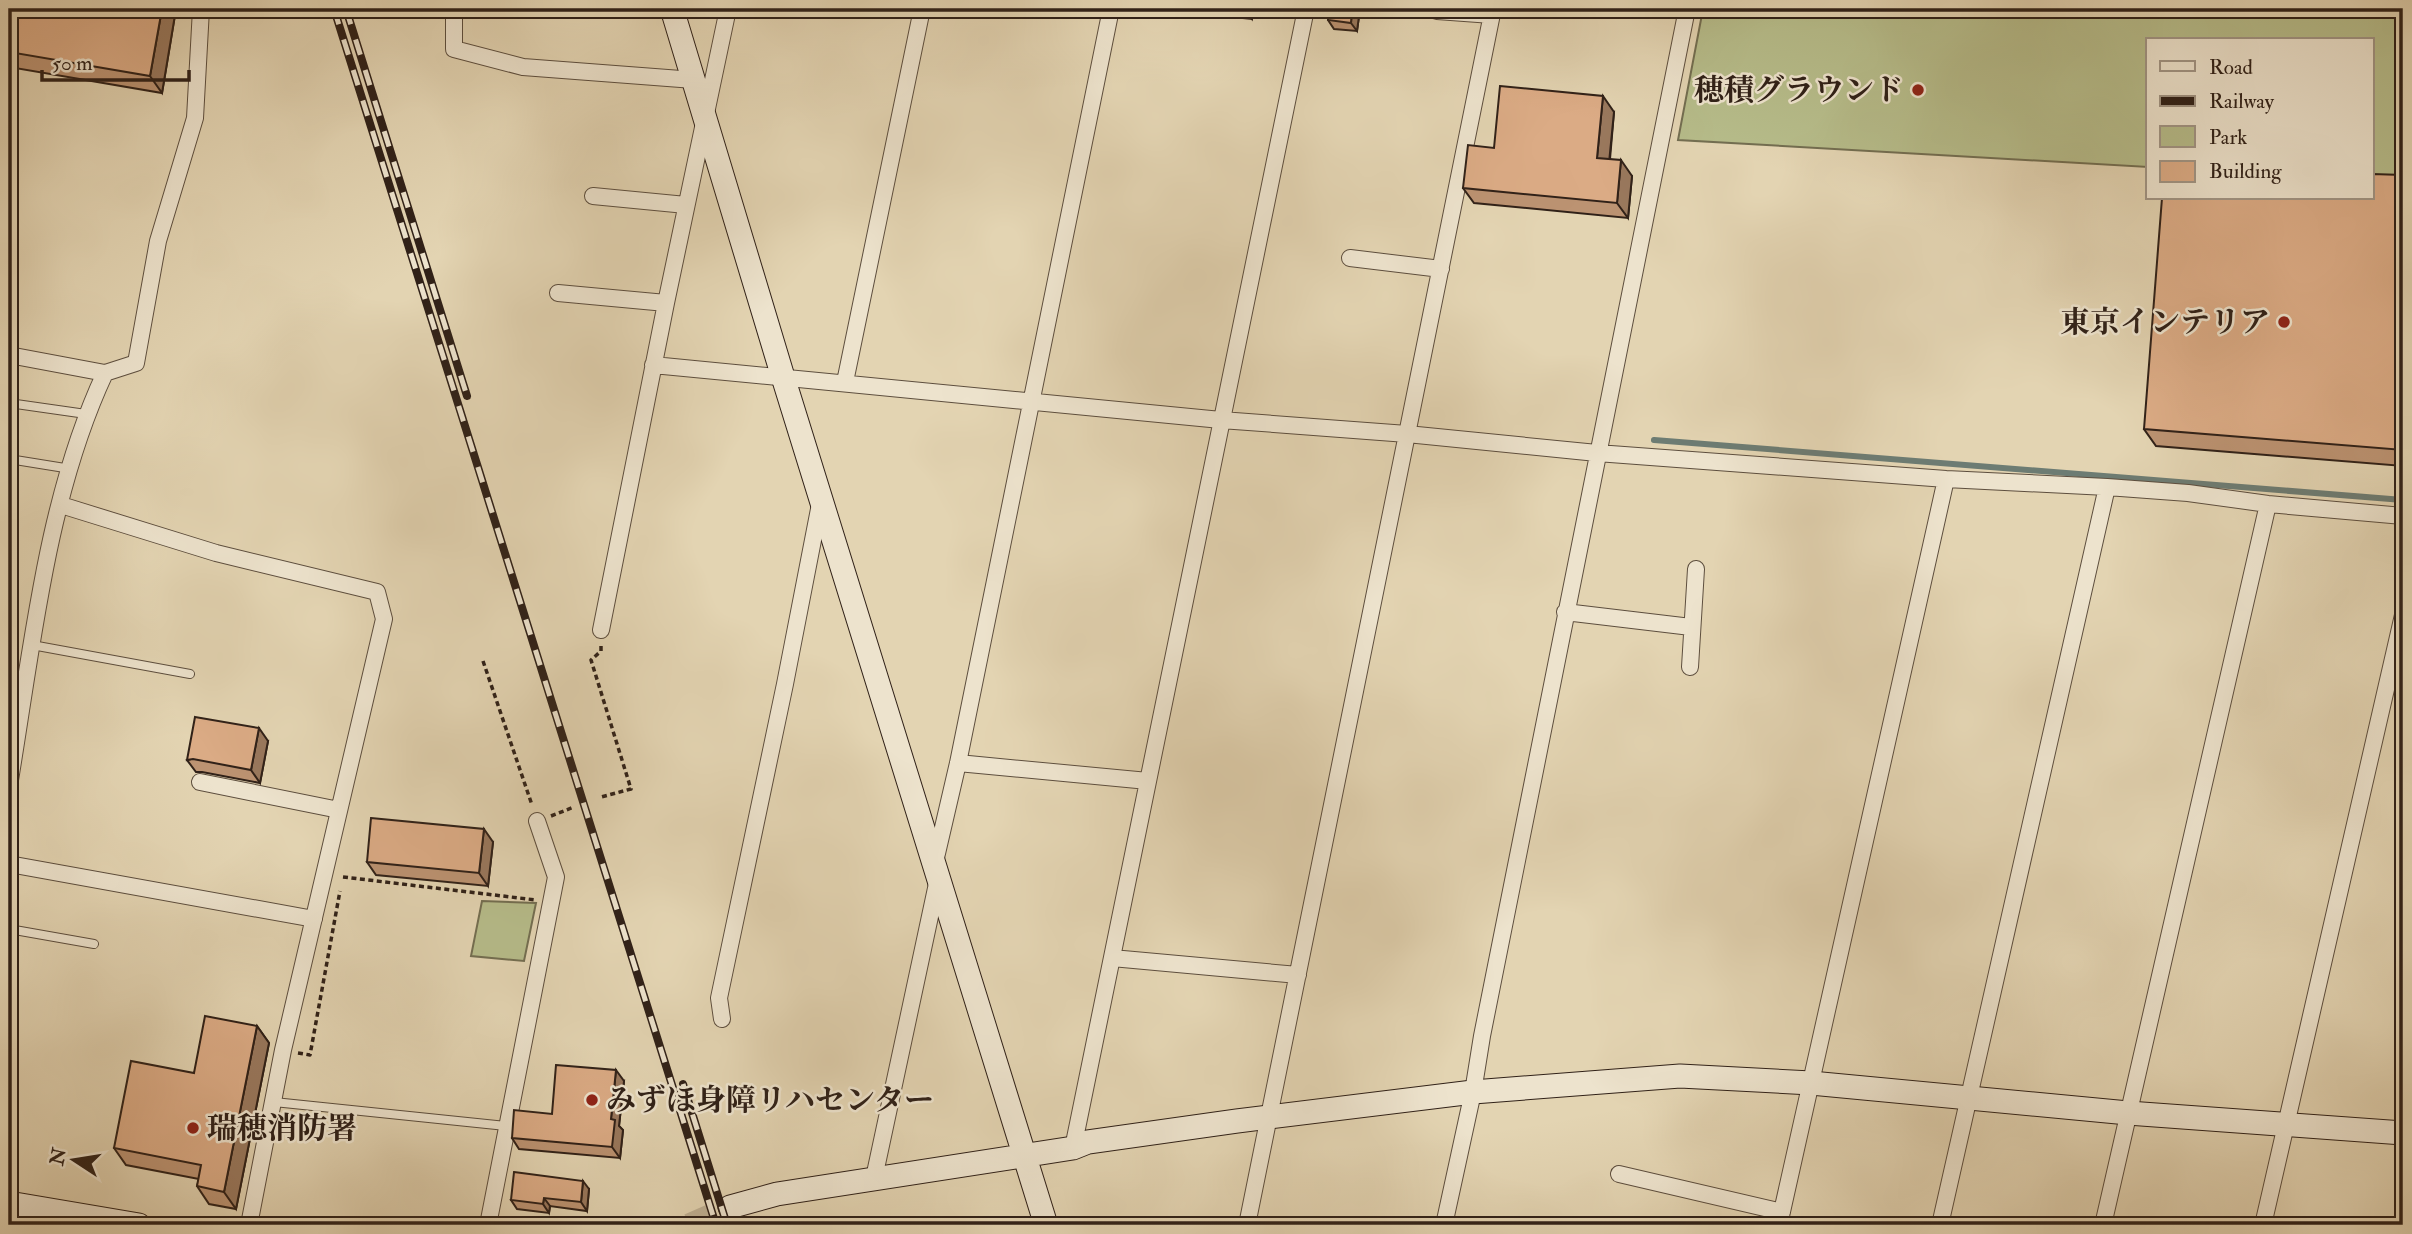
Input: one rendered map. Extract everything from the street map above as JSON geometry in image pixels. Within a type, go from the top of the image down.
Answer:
[{"type":"street","points":[[9,355],[105,373],[136,363],[158,241],[195,118],[201,9]]},
{"type":"street","points":[[454,9],[454,49],[523,67],[694,80]]},
{"type":"street","points":[[673,9],[783,377],[1046,1225]]},
{"type":"street","points":[[601,630],[653,365],[729,9]]},
{"type":"street","points":[[845,382],[922,9]]},
{"type":"street","points":[[874,1178],[1111,9]]},
{"type":"street","points":[[1073,1148],[1306,9]]},
{"type":"street","points":[[1444,1225],[1473,1093],[1565,612],[1686,9]]},
{"type":"street","points":[[1247,1225],[1493,12],[1437,11]]},
{"type":"street","points":[[593,196],[686,205]]},
{"type":"street","points":[[1350,258],[1441,269]]},
{"type":"street","points":[[558,293],[666,303]]},
{"type":"street","points":[[653,365],[1597,453],[1946,479],[2189,493],[2268,504],[2403,516]]},
{"type":"street","points":[[9,786],[15,707],[32,645],[43,577],[86,414],[105,373]]},
{"type":"street","points":[[1619,1174],[1780,1219],[1946,479]]},
{"type":"street","points":[[1940,1225],[2107,487]]},
{"type":"street","points":[[722,1019],[719,998],[821,499]]},
{"type":"street","points":[[2103,1225],[2268,504]]},
{"type":"street","points":[[61,505],[216,553],[377,592],[384,618],[283,1050],[249,1225]]},
{"type":"street","points":[[1690,667],[1696,569]]},
{"type":"street","points":[[1565,612],[1691,627]]},
{"type":"street","points":[[2263,1225],[2403,615]]},
{"type":"street","points":[[958,763],[1148,781]]},
{"type":"street","points":[[200,782],[339,810]]},
{"type":"street","points":[[488,1225],[556,877],[537,821]]},
{"type":"street","points":[[9,864],[314,919]]},
{"type":"street","points":[[1112,958],[1298,975]]},
{"type":"street","points":[[730,1208],[776,1194],[1073,1148],[1088,1142],[1473,1093],[1680,1076],[1811,1083],[2286,1126],[2403,1133]]},
{"type":"street","points":[[9,1203],[139,1225]]},
{"type":"lane","points":[[9,403],[86,414]]},
{"type":"lane","points":[[9,459],[71,469]]},
{"type":"lane","points":[[32,645],[190,674]]},
{"type":"lane","points":[[9,929],[94,944]]},
{"type":"lane","points":[[274,1102],[506,1126]]},
{"type":"path","points":[[601,630],[601,651],[591,660],[631,789],[601,797]]},
{"type":"path","points":[[483,661],[537,821]]},
{"type":"path","points":[[283,1050],[310,1055],[343,876],[552,902]]},
{"type":"green space","name":"穂積グラウンド","points":[[1703,9],[2301,9],[2403,16],[2403,182],[2374,180],[2374,38],[2146,38],[2146,167],[1678,140]]},
{"type":"green space","points":[[482,901],[536,903],[524,961],[471,956]]},
{"type":"building","points":[[9,9],[162,9],[150,76],[9,52]]},
{"type":"building","points":[[1329,9],[1352,9],[1351,23],[1328,20]]},
{"type":"building","points":[[1500,86],[1603,96],[1597,158],[1621,160],[1617,203],[1463,188],[1468,145],[1494,148]]},
{"type":"building","name":"東京インテリア","points":[[2374,174],[2403,175],[2403,450],[2144,429],[2162,200],[2374,200]]},
{"type":"building","points":[[195,717],[259,728],[251,770],[187,760]]},
{"type":"building","points":[[371,818],[484,829],[479,873],[367,862]]},
{"type":"building","name":"瑞穂消防署","points":[[205,1016],[257,1026],[224,1192],[197,1186],[201,1165],[114,1148],[131,1061],[194,1073]]},
{"type":"building","points":[[556,1065],[616,1070],[611,1119],[615,1120],[612,1147],[512,1138],[514,1110],[552,1114]]},
{"type":"building","points":[[514,1172],[583,1181],[581,1202],[544,1198],[543,1204],[511,1200]]},
{"type":"waterway","points":[[1654,440],[2403,500]]},
{"type":"tunnel","points":[[689,1225],[730,1207]]},
{"type":"railway","points":[[334,9],[716,1225]]},
{"type":"railway","points":[[346,9],[467,396]]},
{"type":"railway","points":[[683,1084],[727,1225]]},
{"type":"place","name":"穂積グラウンド","points":[[1918,90]]},
{"type":"place","name":"東京インテリア","points":[[2284,322]]},
{"type":"place","name":"みずほ身障リハセンター","points":[[592,1100]]},
{"type":"place","name":"瑞穂消防署","points":[[193,1128]]}]
